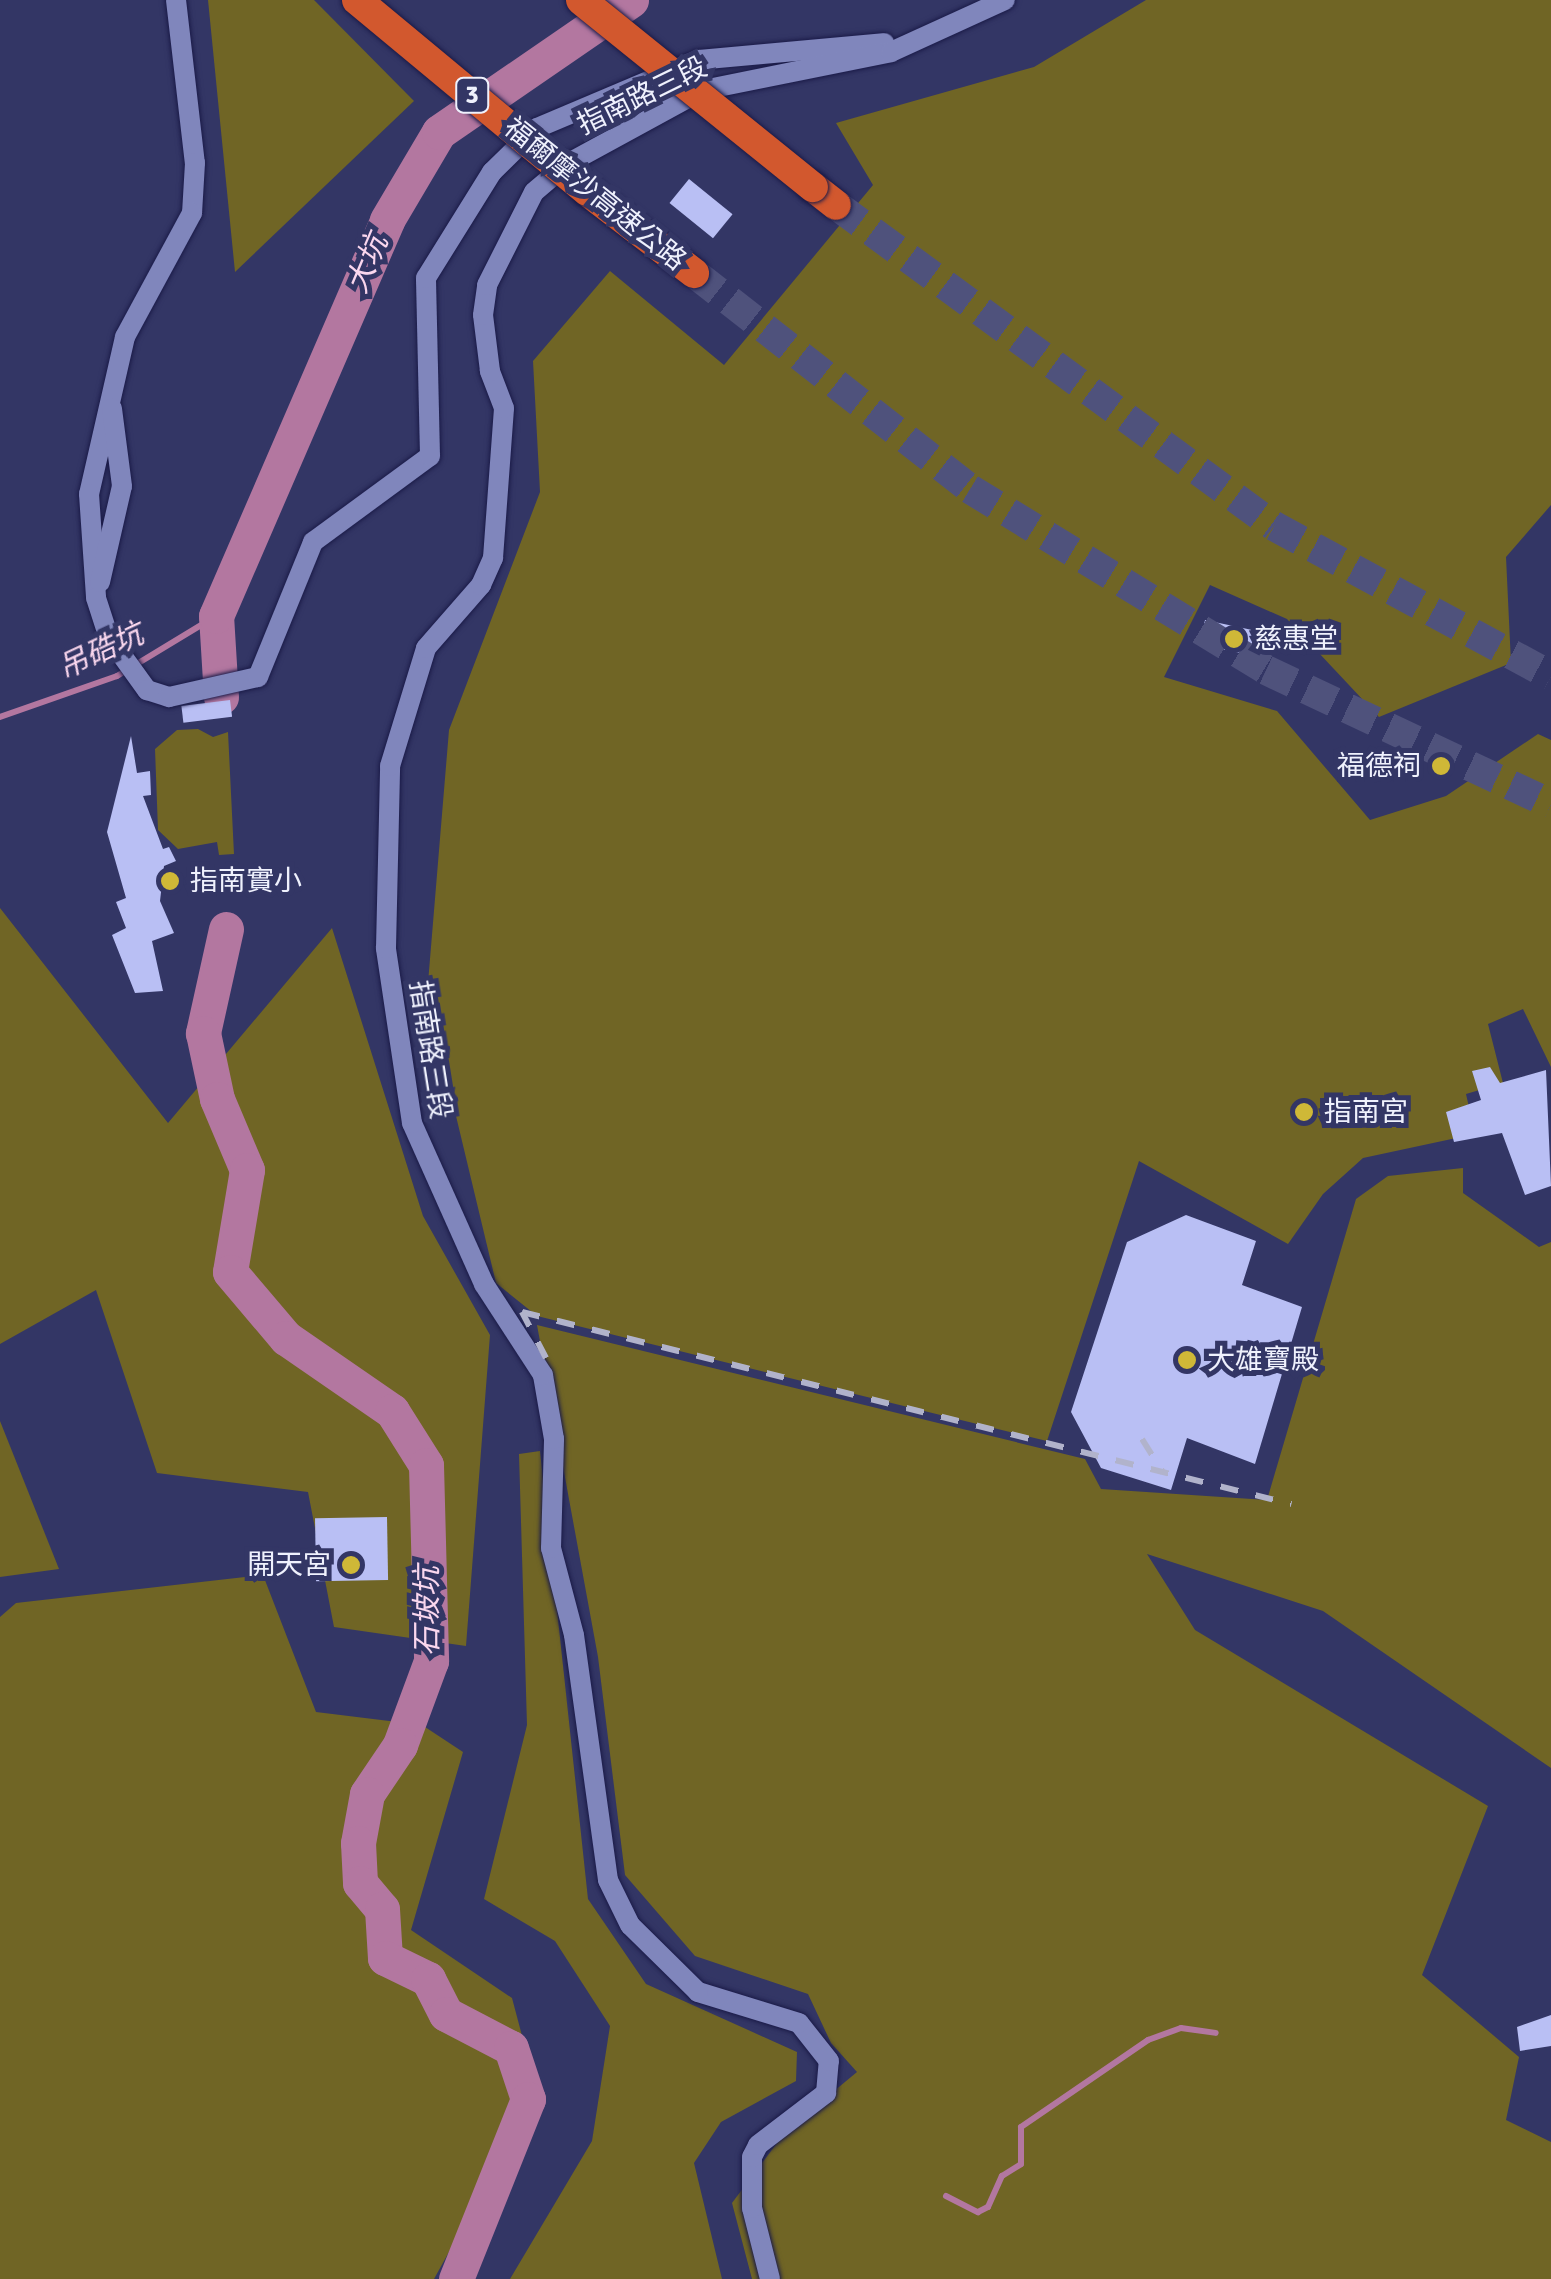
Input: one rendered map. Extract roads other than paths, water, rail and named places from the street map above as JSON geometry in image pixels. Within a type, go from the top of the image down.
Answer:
[{"type":"highway","name":"福爾摩沙高速公路","points":[[357,0],[694,273]]},
{"type":"highway","points":[[582,0],[825,196]]},
{"type":"street","points":[[176,0],[195,163],[192,214],[125,337],[112,407],[95,452],[89,494],[96,598],[125,663],[141,682],[169,697],[243,684],[258,677],[313,542],[430,456],[426,278],[492,172],[537,128],[698,60],[926,38]]},
{"type":"street","name":"指南路三段","points":[[770,2279],[754,2223],[752,2157],[758,2146],[826,2093],[829,2061],[798,2023],[698,1992],[630,1925],[608,1880],[574,1635],[551,1548],[554,1439],[543,1374],[484,1284],[418,1142],[386,948],[383,850],[390,766],[426,648],[481,585],[494,558],[504,408],[490,371],[483,315],[487,284],[522,209],[567,164],[703,90],[850,63],[926,38],[1005,0]]},
{"type":"street","points":[[96,598],[122,486],[112,407]]},
{"type":"waterway","name":"大坑","points":[[221,697],[216,616],[387,220],[439,132],[631,0]]},
{"type":"waterway","name":"吊硞坑","points":[[0,717],[117,676],[216,616]]},
{"type":"waterway","name":"石坡坑","points":[[226,929],[203,1033],[217,1099],[247,1170],[230,1272],[286,1338],[392,1411],[426,1465],[431,1661],[400,1745],[367,1794],[358,1843],[360,1883],[382,1909],[385,1958],[428,1979],[446,2014],[511,2048],[528,2099],[456,2279]]},
{"type":"waterway","points":[[946,2196],[978,2212],[988,2207],[1002,2176],[1021,2164],[1021,2127],[1148,2040],[1181,2028],[1216,2033]]},
{"type":"tunnel","points":[[836,205],[1274,526],[1551,676]]},
{"type":"tunnel","points":[[694,273],[970,489],[1266,670],[1551,804]]},
{"type":"railway","points":[[546,1358],[522,1312],[1291,1504]]},
{"type":"railway","points":[[1142,1439],[1163,1473]]},
{"type":"place","name":"慈惠堂","points":[[1234,639]]},
{"type":"place","name":"福德祠","points":[[1441,766]]},
{"type":"place","name":"指南實小","points":[[170,881]]},
{"type":"place","name":"指南宮","points":[[1304,1112]]},
{"type":"place","name":"大雄寶殿","points":[[1187,1360]]},
{"type":"place","name":"開天宮","points":[[351,1565]]}]
